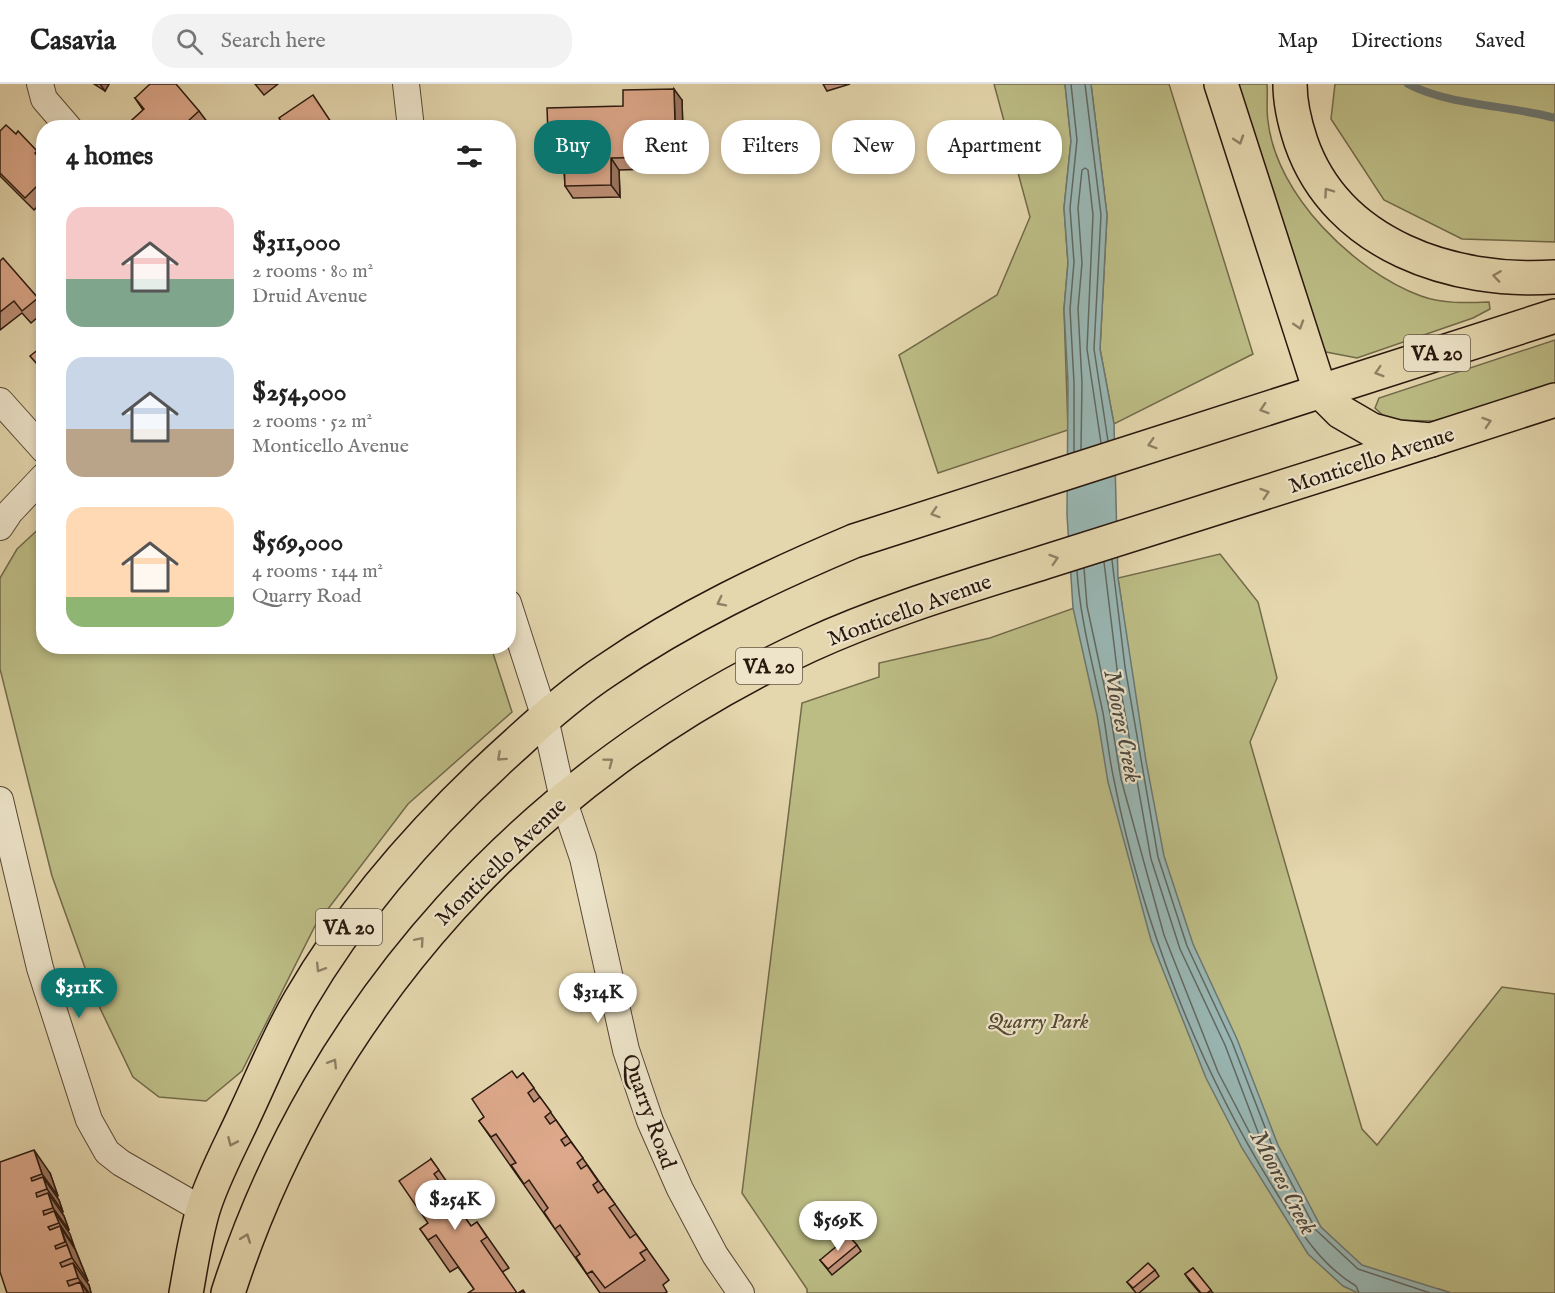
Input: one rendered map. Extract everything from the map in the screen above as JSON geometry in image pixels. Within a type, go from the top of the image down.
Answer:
[{"type":"main road","points":[[1221,84],[1320,391],[1341,412],[1372,430],[1398,437],[1431,440]]},
{"type":"main road","points":[[1290,84],[1295,123],[1306,156],[1336,204],[1362,228],[1399,251],[1437,264],[1514,278],[1555,277]]},
{"type":"main road","name":"VA 20","points":[[186,1293],[203,1210],[271,1057],[300,1001],[330,954],[387,875],[471,784],[544,718],[606,670],[693,617],[772,576],[855,541],[991,495],[1555,316]]},
{"type":"main road","name":"Monticello Avenue","points":[[228,1293],[249,1230],[280,1160],[330,1067],[401,964],[446,910],[516,839],[635,743],[721,691],[800,650],[857,626],[998,577],[1555,400]]},
{"type":"street","points":[[40,84],[44,99],[62,120]]},
{"type":"street","points":[[406,84],[410,120]]},
{"type":"street","points":[[0,401],[36,441]]},
{"type":"street","points":[[0,527],[10,512],[36,484]]},
{"type":"street","name":"Quarry Road","points":[[516,629],[544,718],[563,799],[583,858],[626,1050],[650,1121],[680,1189],[716,1255],[741,1293]]},
{"type":"street","points":[[0,800],[40,968],[89,1119],[107,1152],[121,1163],[203,1210]]},
{"type":"green space","points":[[994,84],[1065,84],[1071,141],[1064,208],[1068,263],[1064,309],[1068,430],[938,473],[899,355],[997,295],[1030,217],[1018,174],[1062,174],[1062,120],[1004,120]]},
{"type":"green space","points":[[1091,84],[1169,84],[1253,354],[1114,424],[1100,349],[1107,215]]},
{"type":"green space","points":[[1238,84],[1267,84],[1268,121],[1274,149],[1286,176],[1302,202],[1322,227],[1345,249],[1370,269],[1421,296],[1446,302],[1489,302],[1490,309],[1473,318],[1357,358],[1326,352],[1315,334]]},
{"type":"green space","points":[[1335,84],[1555,84],[1555,242],[1462,239],[1384,200],[1331,119]]},
{"type":"green space","points":[[1555,340],[1555,388],[1434,421],[1388,420],[1375,408],[1379,398]]},
{"type":"green space","points":[[36,531],[36,654],[493,654],[512,712],[408,804],[315,926],[242,1071],[206,1101],[159,1097],[133,1077],[98,1004],[52,876],[0,669],[0,578],[17,549]]},
{"type":"green space","name":"Quarry Park","points":[[1220,554],[1258,602],[1277,678],[1250,742],[1362,1129],[1377,1145],[1502,987],[1555,994],[1555,1293],[1451,1293],[1439,1289],[1440,1293],[807,1293],[807,1289],[742,1193],[802,703],[879,677],[879,663],[990,638],[1105,597],[1122,605],[1118,578]]},
{"type":"water","name":"Moores Creek","points":[[1065,84],[1091,84],[1107,215],[1100,349],[1114,424],[1118,578],[1146,761],[1164,856],[1193,944],[1237,1039],[1278,1145],[1321,1227],[1362,1265],[1451,1293],[1358,1293],[1343,1286],[1308,1254],[1242,1148],[1206,1078],[1151,940],[1108,782],[1097,715],[1073,608],[1067,515],[1068,383],[1064,309],[1068,263],[1064,208],[1071,141]]},
{"type":"building","points":[[150,84],[176,84],[199,111],[189,120],[132,120],[144,109],[135,98]]},
{"type":"building","points":[[674,89],[675,120],[623,120],[623,158],[611,158],[611,120],[547,120],[547,108],[623,106],[623,90]]},
{"type":"building","points":[[313,95],[330,120],[280,120],[279,118]]},
{"type":"building","points":[[6,125],[16,134],[18,131],[36,150],[36,187],[25,198],[0,173],[0,131]]},
{"type":"building","points":[[565,174],[611,174],[611,185],[565,186]]},
{"type":"building","points":[[3,258],[36,296],[36,300],[22,311],[14,301],[0,312],[0,261]]},
{"type":"building","points":[[36,351],[36,363],[30,356]]},
{"type":"building","points":[[512,1071],[517,1078],[523,1073],[534,1088],[528,1093],[534,1102],[540,1097],[551,1112],[545,1117],[550,1124],[556,1120],[567,1136],[561,1140],[565,1146],[571,1142],[583,1158],[577,1163],[581,1169],[587,1165],[598,1181],[593,1185],[598,1193],[604,1189],[615,1204],[609,1208],[630,1238],[636,1234],[647,1249],[640,1253],[645,1260],[605,1288],[592,1271],[587,1274],[576,1257],[580,1254],[560,1225],[555,1229],[544,1212],[548,1208],[529,1180],[524,1184],[511,1165],[516,1163],[496,1134],[491,1137],[479,1121],[484,1117],[472,1099]]},
{"type":"building","points":[[34,1150],[42,1174],[31,1178],[32,1181],[43,1177],[47,1189],[36,1193],[37,1197],[48,1193],[53,1208],[43,1211],[44,1215],[54,1211],[59,1223],[48,1227],[50,1230],[60,1226],[65,1242],[55,1246],[56,1249],[67,1245],[72,1258],[60,1263],[62,1267],[73,1263],[78,1278],[67,1281],[69,1286],[80,1282],[84,1293],[7,1293],[0,1272],[0,1162]]},
{"type":"building","points":[[431,1159],[439,1170],[434,1174],[471,1226],[477,1222],[487,1237],[481,1241],[517,1293],[468,1293],[474,1289],[436,1235],[428,1240],[420,1229],[428,1223],[399,1181]]},
{"type":"building","points":[[849,1236],[857,1245],[828,1269],[820,1260]]},
{"type":"building","points":[[1148,1263],[1155,1270],[1133,1288],[1127,1282]]},
{"type":"building","points":[[1193,1268],[1211,1290],[1207,1293],[1201,1293],[1185,1274]]},
{"type":"waterway","points":[[1408,84],[1442,97],[1555,118]]}]
